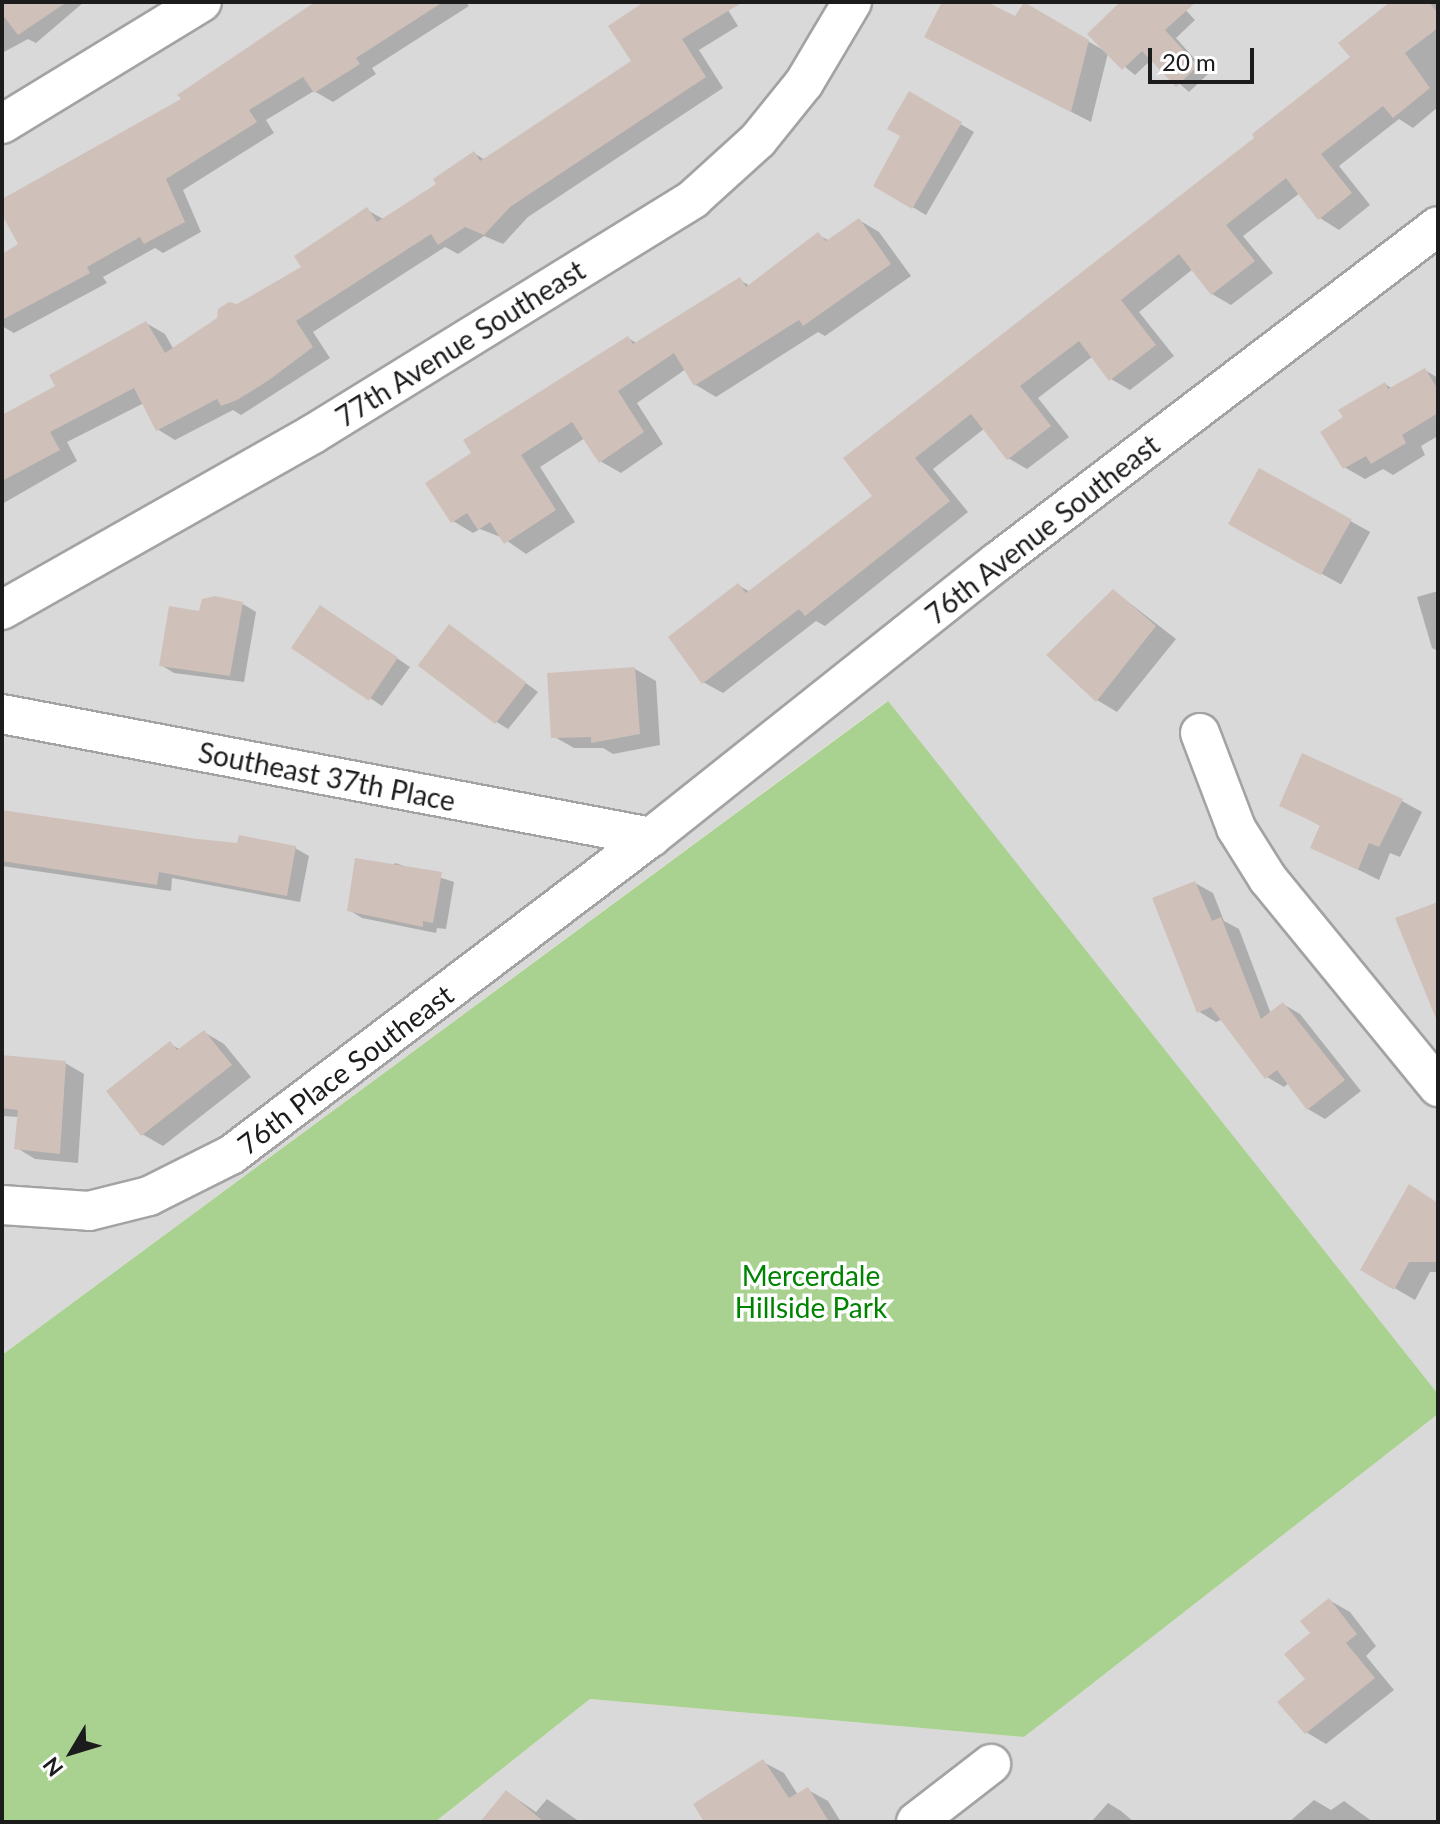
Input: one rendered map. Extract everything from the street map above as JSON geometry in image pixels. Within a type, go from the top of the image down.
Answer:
[{"type":"street","points":[[2,124],[202,2]]},
{"type":"street","name":"77th Avenue Southeast","points":[[2,610],[313,434],[693,199],[758,140],[804,83],[852,2]]},
{"type":"street","name":"76th Avenue Southeast","points":[[651,837],[997,562],[1438,226]]},
{"type":"street","name":"Southeast 37th Place","points":[[2,714],[651,837]]},
{"type":"street","points":[[1200,733],[1236,828],[1268,879],[1438,1087]]},
{"type":"street","name":"76th Place Southeast","points":[[2,1205],[89,1211],[149,1196],[231,1155],[651,837]]},
{"type":"street","points":[[916,1822],[991,1764]]},
{"type":"shaded area","points":[[2,2],[1438,2],[1438,1394],[887,701],[2,1355]]},
{"type":"shaded area","points":[[1438,1414],[1438,1822],[435,1822],[590,1699],[1024,1737]]},
{"type":"green space","name":"Mercerdale Hillside Park","points":[[888,701],[1438,1394],[1438,1414],[1024,1737],[590,1699],[435,1822],[2,1822],[2,1355]]},
{"type":"building","points":[[2,2],[67,2],[18,35],[2,14]]},
{"type":"building","points":[[315,2],[443,2],[356,58],[360,64],[314,93],[303,77],[249,110],[257,122],[166,179],[185,222],[144,244],[140,237],[87,267],[90,273],[2,320],[2,254],[18,244],[2,215],[2,199],[181,99],[177,95]]},
{"type":"building","points":[[644,2],[743,2],[682,39],[706,77],[510,207],[484,235],[465,227],[438,245],[431,234],[296,321],[313,347],[269,380],[237,400],[221,406],[217,399],[156,431],[134,388],[50,432],[60,450],[2,481],[2,415],[55,386],[49,375],[146,321],[165,353],[217,318],[218,309],[229,302],[237,304],[301,267],[294,256],[367,207],[377,222],[436,184],[433,179],[474,151],[480,161],[631,61],[608,26]]},
{"type":"building","points":[[942,2],[987,2],[1015,16],[1024,2],[1089,40],[1071,112],[924,37]]},
{"type":"building","points":[[1120,2],[1196,2],[1165,30],[1198,66],[1176,87],[1142,51],[1122,70],[1087,34]]},
{"type":"building","points":[[1390,2],[1429,2],[1438,13],[1438,28],[1405,53],[1430,88],[1393,118],[1383,106],[1321,154],[1352,193],[1318,220],[1286,178],[1226,225],[1255,261],[1211,295],[1179,254],[1121,300],[1156,345],[1109,381],[1079,341],[1020,386],[1051,426],[1007,460],[971,414],[915,458],[950,501],[805,616],[799,609],[702,684],[668,637],[738,583],[746,593],[872,496],[843,458],[1254,138],[1252,134],[1350,57],[1338,43]]},
{"type":"building","points":[[909,91],[962,122],[912,209],[873,186],[900,136],[887,129]]},
{"type":"building","points":[[859,218],[891,264],[803,326],[799,320],[694,386],[674,353],[618,391],[644,432],[599,463],[572,422],[521,455],[556,510],[504,544],[490,522],[478,530],[467,513],[451,523],[425,483],[471,453],[463,440],[628,336],[633,344],[740,277],[746,287],[818,232],[826,241]]},
{"type":"building","points":[[1425,368],[1438,390],[1438,413],[1402,435],[1406,443],[1371,464],[1366,456],[1343,469],[1320,432],[1343,417],[1338,410],[1385,382],[1388,389]]},
{"type":"building","points":[[1259,468],[1352,519],[1321,575],[1228,524]]},
{"type":"building","points":[[1113,589],[1156,626],[1096,702],[1046,655]]},
{"type":"building","points":[[215,596],[243,602],[230,676],[159,666],[169,606],[199,611],[202,599]]},
{"type":"building","points":[[320,605],[398,658],[369,701],[291,648]]},
{"type":"building","points":[[449,624],[526,682],[495,724],[418,666]]},
{"type":"building","points":[[635,667],[640,734],[591,743],[591,737],[551,738],[547,673]]},
{"type":"building","points":[[1302,753],[1403,799],[1379,847],[1369,843],[1358,870],[1310,848],[1320,825],[1279,806]]},
{"type":"building","points":[[2,810],[198,839],[237,843],[239,835],[296,846],[287,896],[159,872],[157,885],[2,861]]},
{"type":"building","points":[[355,858],[442,872],[433,923],[423,921],[423,927],[347,911]]},
{"type":"building","points":[[1195,881],[1212,921],[1221,917],[1261,1019],[1283,1002],[1345,1080],[1307,1110],[1277,1070],[1265,1079],[1211,1007],[1197,1013],[1152,898]]},
{"type":"building","points":[[1438,902],[1438,1021],[1437,1021],[1395,918]]},
{"type":"building","points":[[204,1030],[232,1065],[141,1136],[106,1091],[170,1041],[177,1050]]},
{"type":"building","points":[[2,1055],[66,1061],[60,1154],[14,1149],[18,1110],[2,1108]]},
{"type":"building","points":[[1409,1184],[1438,1203],[1438,1262],[1409,1262],[1394,1290],[1360,1270]]},
{"type":"building","points":[[1329,1598],[1357,1634],[1346,1643],[1375,1678],[1305,1734],[1277,1702],[1305,1679],[1284,1654],[1310,1633],[1300,1621]]},
{"type":"building","points":[[763,1759],[789,1798],[808,1787],[829,1822],[704,1822],[693,1804]]},
{"type":"building","points":[[506,1790],[544,1822],[480,1822]]}]
